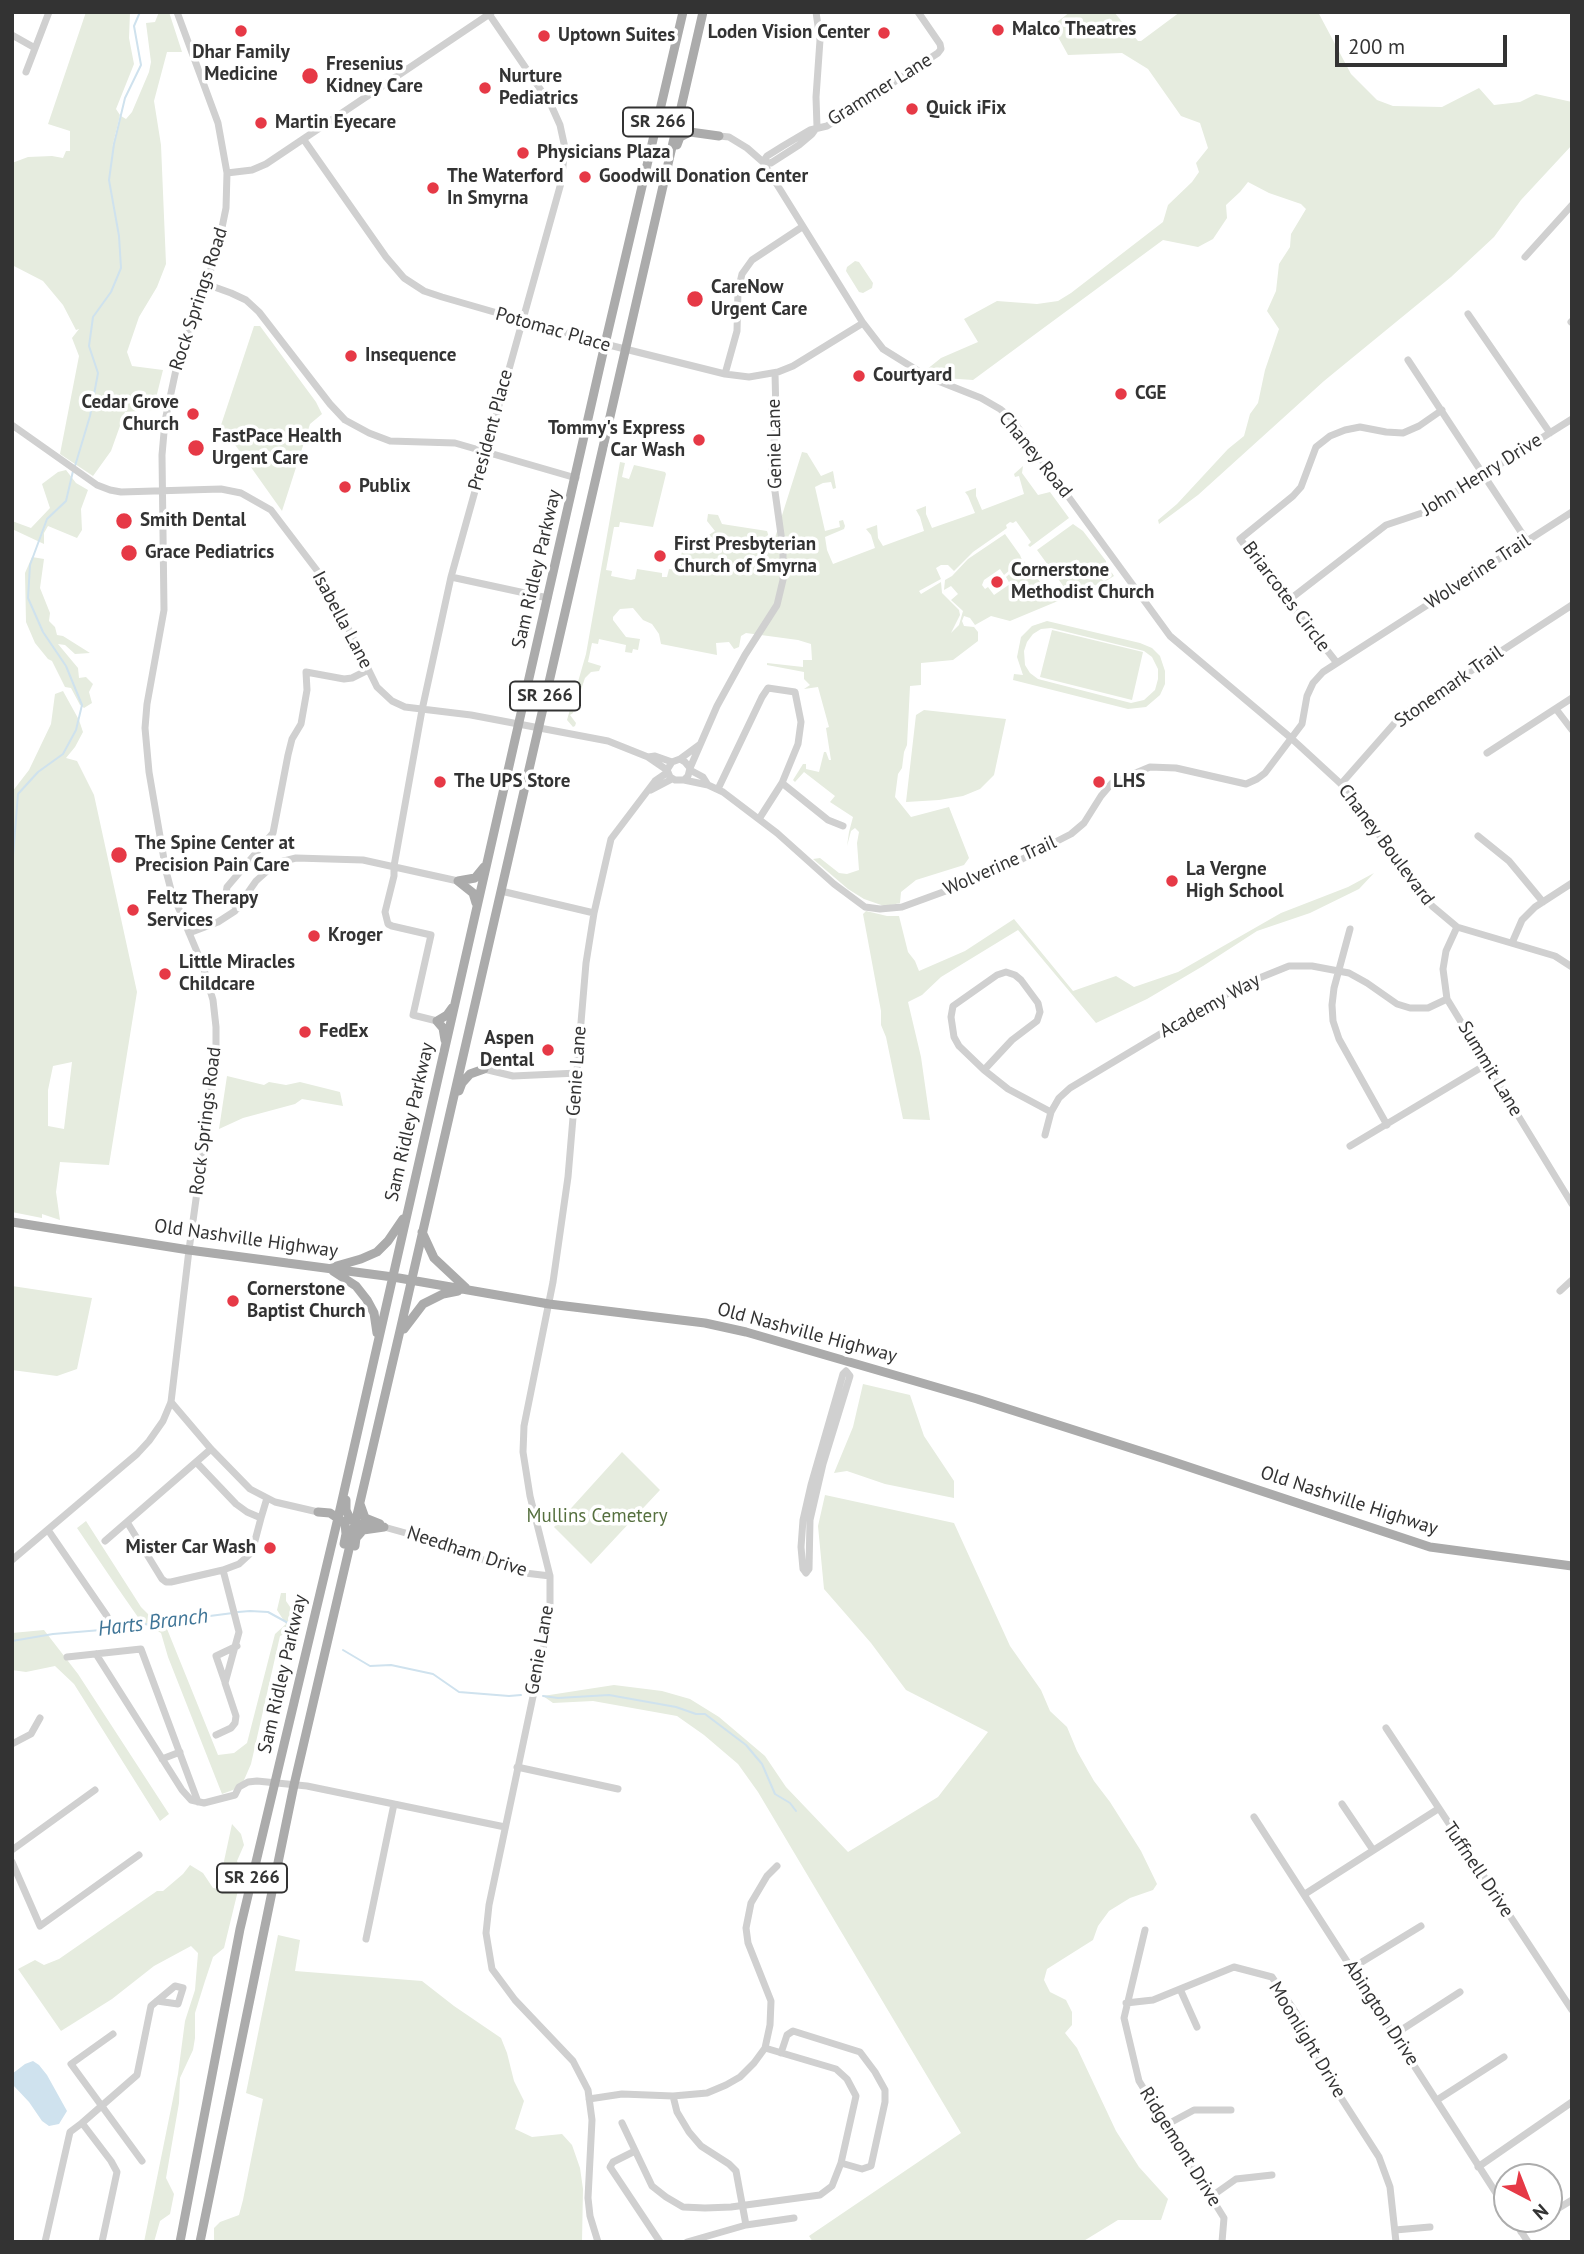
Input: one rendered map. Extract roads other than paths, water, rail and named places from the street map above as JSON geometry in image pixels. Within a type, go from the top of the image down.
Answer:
[{"type":"main road","name":"Sam Ridley Parkway","points":[[180,2242],[240,1929],[335,1532],[683,12]]},
{"type":"main road","name":"Sam Ridley Parkway","points":[[200,2242],[294,1785],[400,1335],[703,12]]},
{"type":"main road","points":[[655,224],[680,137],[690,132],[719,136]]},
{"type":"main road","points":[[458,881],[475,878],[487,863]]},
{"type":"main road","points":[[458,881],[473,893],[477,908]]},
{"type":"main road","points":[[446,1045],[443,1028],[437,1021],[447,1015],[455,1004]]},
{"type":"main road","points":[[465,1048],[470,1062],[484,1069]]},
{"type":"main road","points":[[450,1111],[461,1083],[470,1073],[484,1069]]},
{"type":"main road","points":[[328,1268],[377,1252],[407,1213]]},
{"type":"main road","name":"Old Nashville Highway","points":[[12,1222],[189,1250],[393,1277],[549,1304],[705,1323],[746,1332],[1031,1416],[1430,1547],[1572,1566]]},
{"type":"main road","points":[[422,1232],[434,1258],[467,1289]]},
{"type":"main road","points":[[328,1268],[356,1286],[367,1300],[374,1313],[378,1338]]},
{"type":"main road","points":[[400,1335],[423,1304],[443,1294],[467,1289]]},
{"type":"main road","points":[[358,1427],[361,1432],[345,1505],[348,1515],[355,1523],[373,1528]]},
{"type":"main road","points":[[360,1502],[366,1518],[384,1527]]},
{"type":"main road","points":[[318,1512],[330,1513],[345,1523],[346,1534],[331,1608],[333,1617]]},
{"type":"main road","points":[[318,1512],[329,1518],[335,1532]]},
{"type":"main road","points":[[333,1617],[341,1601],[356,1538],[363,1530],[384,1527]]},
{"type":"street","points":[[26,72],[49,12]]},
{"type":"street","name":"Rock Springs Road","points":[[12,1560],[137,1454],[163,1421],[171,1402],[216,1054],[213,1000],[203,967],[171,890],[146,746],[147,704],[164,610],[162,455],[170,392],[223,231],[226,208],[227,173],[218,123],[177,12]]},
{"type":"street","points":[[799,145],[817,127],[820,40],[816,12]]},
{"type":"street","name":"Grammer Lane","points":[[817,127],[827,126],[928,61],[941,49],[918,12]]},
{"type":"street","points":[[227,173],[252,170],[304,139],[490,13]]},
{"type":"street","name":"President Place","points":[[394,866],[422,710],[451,576],[561,183],[565,148],[560,125],[551,105],[490,13]]},
{"type":"street","points":[[12,34],[35,48]]},
{"type":"street","points":[[763,162],[766,156],[799,145],[827,126]]},
{"type":"street","points":[[785,149],[817,127]]},
{"type":"street","name":"Chaney Road","points":[[719,136],[729,137],[763,162],[863,323],[883,349],[928,377],[981,398],[1011,418],[1170,636],[1320,763]]},
{"type":"street","name":"Potomac Place","points":[[304,139],[386,257],[404,278],[442,297],[627,350],[725,374],[749,377],[775,373],[793,366],[863,323]]},
{"type":"street","points":[[1525,257],[1572,205]]},
{"type":"street","points":[[725,374],[737,331],[738,291],[742,274],[752,260],[802,227]]},
{"type":"street","points":[[206,284],[239,296],[259,312],[330,404],[345,419],[369,433],[390,441],[455,443],[576,478]]},
{"type":"street","points":[[1468,314],[1550,433]]},
{"type":"street","points":[[1408,360],[1527,541]]},
{"type":"street","name":"Genie Lane","points":[[684,780],[717,706],[777,605],[783,580],[783,549],[772,470],[776,415],[775,373]]},
{"type":"street","name":"Briarcotes Circle","points":[[1336,663],[1240,538],[1293,496],[1301,486],[1316,447],[1330,436],[1360,427],[1403,433],[1442,410]]},
{"type":"street","name":"John Henry Drive","points":[[1289,600],[1385,525],[1422,513],[1572,419]]},
{"type":"street","name":"Isabella Lane","points":[[12,425],[97,485],[110,490],[162,492],[221,489],[241,493],[271,510],[324,581],[377,687],[391,701],[405,707],[471,715],[538,729]]},
{"type":"street","name":"Wolverine Trail","points":[[669,774],[718,789],[778,833],[834,884],[865,906],[880,909],[902,907],[995,873],[1071,834],[1084,823],[1112,783],[1124,777],[1150,768],[1176,768],[1246,784],[1265,773],[1302,724],[1312,682],[1323,672],[1572,512]]},
{"type":"street","points":[[451,576],[548,598]]},
{"type":"street","name":"Stonemark Trail","points":[[1341,784],[1400,717],[1572,605]]},
{"type":"street","points":[[237,909],[229,900],[227,887],[273,833],[292,739],[301,724],[307,690],[306,672],[344,679],[368,670]]},
{"type":"street","points":[[718,789],[768,688],[795,692],[801,722],[798,744],[782,783],[759,819]]},
{"type":"street","points":[[1487,753],[1572,698]]},
{"type":"street","points":[[1556,709],[1572,730]]},
{"type":"street","points":[[538,729],[608,741],[648,757],[669,774]]},
{"type":"street","name":"Genie Lane","points":[[598,2242],[588,2198],[592,2120],[588,2090],[573,2061],[515,2000],[492,1969],[486,1933],[505,1827],[550,1616],[550,1576],[530,1496],[523,1452],[525,1415],[549,1304],[568,1177],[586,963],[594,913],[611,839],[655,781],[669,774],[676,761],[699,745]]},
{"type":"street","points":[[648,757],[676,761]]},
{"type":"street","name":"Wolverine Trail","points":[[676,761],[685,762],[708,785]]},
{"type":"street","name":"Chaney Boulevard","points":[[1320,763],[1341,784],[1432,906],[1457,927],[1555,956],[1572,967]]},
{"type":"street","points":[[782,783],[828,820],[843,826]]},
{"type":"street","points":[[1478,836],[1509,861],[1543,902]]},
{"type":"street","points":[[189,933],[218,922],[237,909],[256,881],[276,863],[296,858],[363,860],[458,881]]},
{"type":"street","points":[[394,866],[385,918],[392,926],[431,935],[412,1015],[437,1021]]},
{"type":"street","points":[[1512,943],[1522,920],[1572,883]]},
{"type":"street","points":[[500,891],[594,913]]},
{"type":"street","name":"Summit Lane","points":[[1457,927],[1446,951],[1443,969],[1447,999],[1572,1204]]},
{"type":"street","points":[[1350,929],[1338,970],[1332,1005],[1333,1021],[1339,1039],[1387,1125]]},
{"type":"street","name":"Academy Way","points":[[1045,1135],[1051,1112],[1059,1098],[1070,1088],[1257,977],[1289,967],[1312,966],[1338,970],[1367,983],[1397,1004],[1410,1008],[1428,1008],[1447,999]]},
{"type":"street","points":[[984,1070],[1012,1040],[1037,1021],[1040,1012],[1038,1003],[1021,980],[1006,972],[997,975],[953,1006],[951,1017],[954,1037],[959,1046],[984,1070],[1008,1089],[1051,1112]]},
{"type":"street","points":[[1350,1146],[1487,1064]]},
{"type":"street","points":[[484,1069],[513,1076],[578,1073]]},
{"type":"street","points":[[1560,1291],[1572,1280]]},
{"type":"street","points":[[806,1573],[803,1569],[801,1547],[803,1520],[812,1479],[846,1371]]},
{"type":"street","points":[[171,1402],[242,1482],[267,1498],[299,1509],[318,1512]]},
{"type":"street","points":[[105,1541],[211,1449]]},
{"type":"street","points":[[196,1462],[236,1504],[261,1518]]},
{"type":"street","points":[[127,1522],[162,1579],[172,1582],[239,1564],[251,1552],[267,1498]]},
{"type":"street","name":"Needham Drive","points":[[384,1527],[449,1545],[486,1561],[525,1573],[550,1576]]},
{"type":"street","points":[[48,1530],[107,1616]]},
{"type":"street","points":[[223,1570],[239,1632],[225,1683]]},
{"type":"street","points":[[216,1735],[231,1728],[236,1723],[236,1716],[215,1656],[237,1646]]},
{"type":"street","points":[[68,1657],[141,1649],[198,1802]]},
{"type":"street","points":[[96,1654],[191,1800],[204,1803],[235,1795],[239,1787],[248,1782],[294,1785],[505,1827]]},
{"type":"street","points":[[12,1744],[32,1734],[40,1718]]},
{"type":"street","name":"Tuffnell Drive","points":[[1386,1728],[1572,2010]]},
{"type":"street","points":[[162,1759],[180,1752]]},
{"type":"street","points":[[517,1768],[618,1789]]},
{"type":"street","points":[[172,1774],[186,1769]]},
{"type":"street","points":[[12,1850],[95,1790]]},
{"type":"street","points":[[366,1939],[394,1804]]},
{"type":"street","points":[[1342,1804],[1373,1850]]},
{"type":"street","points":[[1305,1894],[1438,1809]]},
{"type":"street","name":"Abington Drive","points":[[1254,1817],[1493,2189]]},
{"type":"street","points":[[12,1862],[40,1926],[139,1855]]},
{"type":"street","points":[[589,2099],[622,2094],[673,2096],[707,2093],[740,2077],[765,2048],[771,2001],[748,1942],[746,1928],[751,1903],[776,1866]]},
{"type":"street","points":[[1352,1968],[1420,1926]]},
{"type":"street","name":"Ridgemont Drive","points":[[1145,1930],[1124,2018],[1139,2081],[1224,2218],[1222,2242]]},
{"type":"street","name":"Moonlight Drive","points":[[1126,2003],[1153,2000],[1234,1967],[1272,1977],[1296,2013],[1327,2076],[1378,2157],[1390,2187],[1396,2242]]},
{"type":"street","points":[[1180,1989],[1197,2027]]},
{"type":"street","points":[[1395,2034],[1460,1992]]},
{"type":"street","points":[[45,2242],[71,2132],[137,2075],[151,2006],[157,2001]]},
{"type":"street","points":[[780,2053],[787,2035],[793,2031],[860,2052],[885,2090],[885,2102],[871,2166],[862,2169],[841,2164]]},
{"type":"street","points":[[113,2034],[71,2064],[142,2161]]},
{"type":"street","points":[[622,2123],[652,2186],[683,2207],[742,2206],[820,2195],[832,2186],[841,2164],[856,2096],[847,2078],[836,2069],[765,2048]]},
{"type":"street","points":[[1437,2100],[1504,2057]]},
{"type":"street","points":[[673,2096],[677,2112],[689,2132],[701,2146],[736,2171],[746,2225]]},
{"type":"street","points":[[1478,2167],[1572,2102]]},
{"type":"street","points":[[1166,2125],[1194,2110],[1231,2110]]},
{"type":"street","points":[[82,2123],[117,2172],[102,2242]]},
{"type":"street","points":[[635,2151],[613,2162],[610,2168],[660,2242]]},
{"type":"street","points":[[1212,2196],[1236,2179],[1272,2175]]},
{"type":"street","points":[[687,2242],[746,2225],[794,2218]]},
{"type":"street","points":[[1395,2230],[1430,2227]]},
{"type":"water","points":[[33,2061],[47,2075],[67,2111],[59,2124],[49,2126],[42,2121],[13,2085],[12,2074]]},
{"type":"waterway","points":[[75,466],[90,416],[98,373],[89,346],[93,317],[111,292],[121,268],[119,236],[109,180],[125,98],[141,65],[134,26],[140,12]]},
{"type":"waterway","points":[[12,869],[18,794],[38,772],[63,754],[76,730],[82,705],[66,666],[43,632],[28,598],[30,565],[47,519],[66,501],[73,471]]},
{"type":"waterway","name":"Harts Branch","points":[[238,1612],[268,1612],[290,1624]]},
{"type":"waterway","name":"Harts Branch","points":[[12,1641],[233,1613]]},
{"type":"waterway","name":"Harts Branch","points":[[343,1650],[370,1666],[391,1665],[433,1674],[459,1692],[521,1695]]},
{"type":"waterway","name":"Harts Branch","points":[[543,1696],[558,1698],[609,1695],[705,1714],[746,1745],[762,1764],[775,1794],[790,1803],[796,1811]]},
{"type":"place","name":"Malco Theatres","points":[[998,30]]},
{"type":"place","name":"Dhar Family Medicine","points":[[241,31]]},
{"type":"place","name":"Loden Vision Center","points":[[884,33]]},
{"type":"place","name":"Uptown Suites","points":[[544,36]]},
{"type":"place","name":"Fresenius Kidney Care","points":[[310,76]]},
{"type":"place","name":"Nurture Pediatrics","points":[[485,88]]},
{"type":"place","name":"Quick iFix","points":[[912,109]]},
{"type":"place","name":"Martin Eyecare","points":[[261,123]]},
{"type":"place","name":"Physicians Plaza","points":[[523,153]]},
{"type":"place","name":"Goodwill Donation Center","points":[[585,177]]},
{"type":"place","name":"The Waterford In Smyrna","points":[[433,188]]},
{"type":"place","name":"CareNow Urgent Care","points":[[695,299]]},
{"type":"place","name":"Insequence","points":[[351,356]]},
{"type":"place","name":"Courtyard","points":[[859,376]]},
{"type":"place","name":"CGE","points":[[1121,394]]},
{"type":"place","name":"Cedar Grove Church","points":[[193,414]]},
{"type":"place","name":"Tommy's Express Car Wash","points":[[699,440]]},
{"type":"place","name":"FastPace Health Urgent Care","points":[[196,448]]},
{"type":"place","name":"Publix","points":[[345,487]]},
{"type":"place","name":"Smith Dental","points":[[124,521]]},
{"type":"place","name":"Grace Pediatrics","points":[[129,553]]},
{"type":"place","name":"First Presbyterian Church of Smyrna","points":[[660,556]]},
{"type":"place","name":"Cornerstone Methodist Church","points":[[997,582]]},
{"type":"place","name":"The UPS Store","points":[[440,782]]},
{"type":"place","name":"LHS","points":[[1099,782]]},
{"type":"place","name":"The Spine Center at Precision Pain Care","points":[[119,855]]},
{"type":"place","name":"La Vergne High School","points":[[1172,881]]},
{"type":"place","name":"Feltz Therapy Services","points":[[133,910]]},
{"type":"place","name":"Kroger","points":[[314,936]]},
{"type":"place","name":"Little Miracles Childcare","points":[[165,974]]},
{"type":"place","name":"FedEx","points":[[305,1032]]},
{"type":"place","name":"Aspen Dental","points":[[548,1050]]},
{"type":"place","name":"Cornerstone Baptist Church","points":[[233,1301]]},
{"type":"place","name":"Mister Car Wash","points":[[270,1548]]},
{"type":"park label","name":"Mullins Cemetery","points":[[597,1517]]}]
